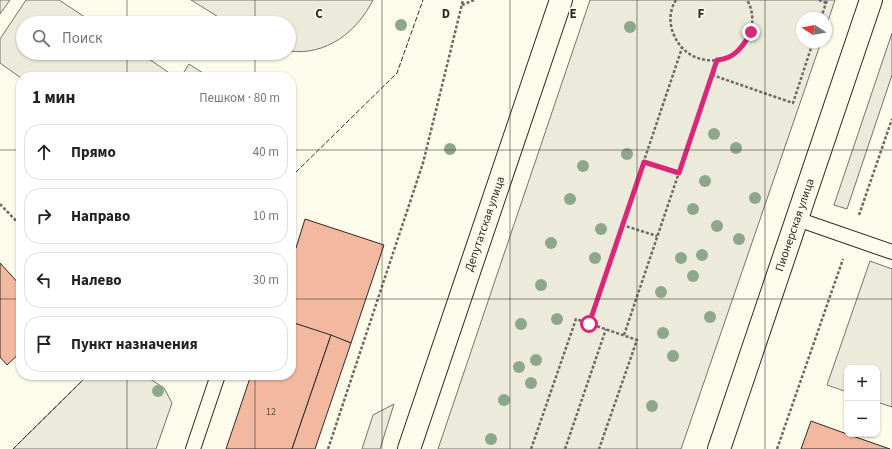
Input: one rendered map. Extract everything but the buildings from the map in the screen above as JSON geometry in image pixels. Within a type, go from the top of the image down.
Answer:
[{"type":"main road","name":"Депутатская улица","points":[[409,449],[560,0]]},
{"type":"main road","name":"Пионерская улица","points":[[719,449],[871,0]]},
{"type":"lane","points":[[797,219],[892,252]]},
{"type":"lane","points":[[193,449],[216,380]]},
{"type":"path","points":[[328,449],[422,163],[463,0]]},
{"type":"path","points":[[461,6],[474,0]]},
{"type":"path","points":[[676,0],[670,17],[672,30],[677,42],[686,52],[697,59],[710,61],[724,60],[736,54],[745,44],[751,32],[753,18],[750,5],[747,0]]},
{"type":"path","points":[[819,0],[826,1],[823,12]]},
{"type":"path","points":[[589,324],[682,48]]},
{"type":"path","points":[[712,75],[793,103],[811,48]]},
{"type":"path","points":[[624,336],[717,60]]},
{"type":"path","points":[[777,449],[892,119]]},
{"type":"path","points":[[644,162],[679,173]]},
{"type":"path","points":[[0,204],[16,221]]},
{"type":"path","points":[[622,225],[657,236]]},
{"type":"path","points":[[531,449],[576,319],[637,340],[599,449]]},
{"type":"path","points":[[565,449],[606,329]]},
{"type":"shaded area","points":[[0,0],[10,0],[0,14]]},
{"type":"shaded area","points":[[26,0],[59,0],[83,16],[16,16],[16,60],[150,60],[168,72],[16,72],[16,74],[0,63],[0,39]]},
{"type":"shaded area","points":[[191,0],[373,0],[366,12],[349,32],[328,45],[315,50],[303,52],[296,52],[296,16],[217,16]]},
{"type":"shaded area","points":[[590,0],[835,0],[831,12],[796,12],[796,48],[819,48],[681,449],[438,449]]},
{"type":"shaded area","points":[[892,33],[892,75],[847,209],[834,205]]},
{"type":"shaded area","points":[[189,64],[201,72],[184,72]]},
{"type":"shaded area","points":[[870,261],[892,269],[892,407],[880,403],[880,365],[844,365],[844,391],[827,385]]},
{"type":"shaded area","points":[[83,380],[152,380],[164,388],[172,403],[156,449],[13,449]]},
{"type":"shaded area","points":[[394,404],[380,449],[362,449],[373,415]]},
{"type":"fence","points":[[296,172],[397,73],[423,0]]},
{"type":"fence","points":[[13,449],[83,380]]},
{"type":"route","points":[[589,324],[644,162],[679,173],[717,60],[724,60],[736,54],[745,44],[751,32]]}]
